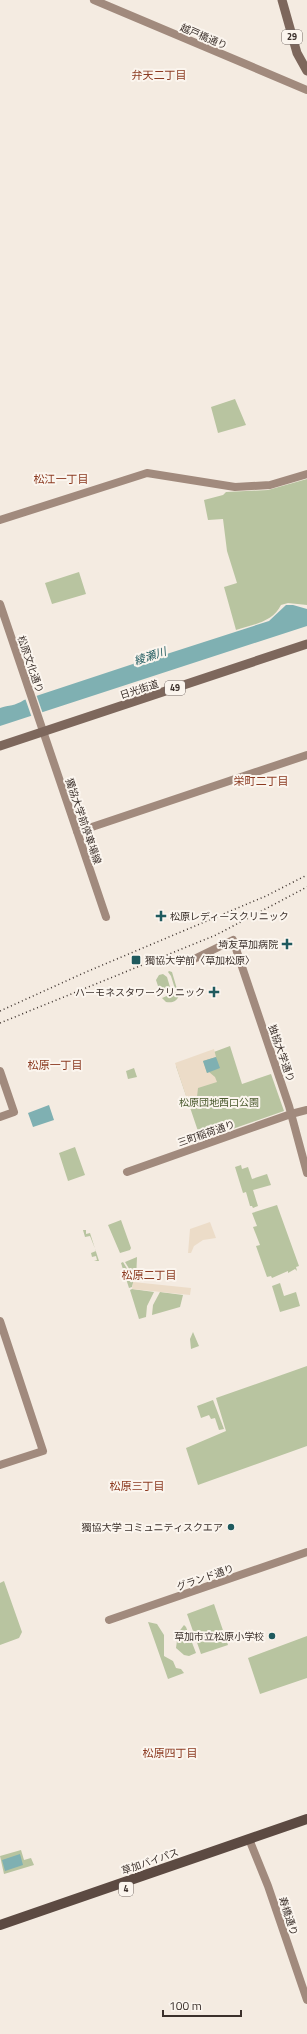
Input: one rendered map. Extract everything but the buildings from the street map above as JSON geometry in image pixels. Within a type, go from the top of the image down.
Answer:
[{"type":"highway","name":"草加バイパス","points":[[0,1932],[250,1843],[307,1820]]},
{"type":"highway","name":"草加バイパス","points":[[0,1926],[250,1843],[307,1827]]},
{"type":"main road","name":"29","points":[[282,0],[297,53],[307,71]]},
{"type":"main road","name":"日光街道","points":[[0,746],[307,644]]},
{"type":"street","name":"越戸橋通り","points":[[94,0],[307,90]]},
{"type":"street","points":[[0,520],[147,473],[235,487],[270,484],[307,474]]},
{"type":"street","name":"松原文化通り","points":[[0,604],[43,731]]},
{"type":"street","name":"獨協大学前停車場線","points":[[43,731],[106,917]]},
{"type":"street","points":[[77,832],[307,755]]},
{"type":"street","name":"独協大学通り","points":[[188,962],[233,940],[291,1114],[307,1173]]},
{"type":"street","points":[[0,1071],[14,1112],[0,1117]]},
{"type":"street","name":"三町稲荷通り","points":[[127,1172],[291,1114],[307,1110]]},
{"type":"street","points":[[0,1321],[43,1451],[0,1465]]},
{"type":"street","name":"グランド通り","points":[[108,1620],[307,1552]]},
{"type":"street","name":"寿橋通り","points":[[250,1843],[268,1886],[307,2000]]},
{"type":"green space","points":[[235,399],[246,425],[218,433],[211,407]]},
{"type":"green space","points":[[307,479],[307,605],[288,603],[281,605],[273,615],[262,622],[236,630],[224,587],[237,583],[227,551],[223,519],[208,520],[204,500],[223,495],[226,492],[268,490]]},
{"type":"green space","points":[[79,572],[86,594],[52,604],[45,583]]},
{"type":"green space","points":[[168,972],[172,972],[179,996],[174,1002],[166,1002],[162,998],[176,992],[171,976]]},
{"type":"green space","points":[[163,974],[167,977],[170,987],[160,992],[156,980],[159,975]]},
{"type":"green space","name":"松原団地西口公園","points":[[230,1046],[242,1084],[271,1074],[284,1111],[201,1140],[176,1066]]},
{"type":"green space","points":[[134,1068],[137,1077],[128,1079],[126,1071]]},
{"type":"green space","points":[[75,1147],[85,1175],[68,1181],[59,1153]]},
{"type":"green space","points":[[241,1165],[242,1169],[248,1167],[252,1179],[267,1174],[271,1185],[253,1190],[258,1206],[253,1208],[250,1206],[246,1192],[243,1193],[235,1167]]},
{"type":"green space","points":[[277,1205],[299,1266],[296,1267],[297,1271],[295,1269],[272,1278],[271,1276],[267,1277],[256,1246],[260,1245],[253,1227],[257,1226],[252,1213]]},
{"type":"green space","points":[[121,1220],[131,1248],[130,1250],[120,1253],[108,1225]]},
{"type":"green space","points":[[83,1230],[86,1230],[86,1234],[90,1233],[95,1248],[90,1236],[85,1237]]},
{"type":"green space","points":[[96,1251],[99,1261],[94,1261],[97,1260],[96,1256],[92,1257],[91,1253]]},
{"type":"green space","points":[[137,1257],[136,1280],[125,1262]]},
{"type":"green space","points":[[123,1262],[134,1280],[132,1287],[129,1288],[121,1263]]},
{"type":"green space","points":[[280,1283],[284,1296],[296,1292],[300,1306],[280,1312],[272,1286]]},
{"type":"green space","points":[[130,1290],[154,1292],[147,1306],[146,1317],[139,1319]]},
{"type":"green space","points":[[160,1292],[183,1295],[180,1307],[152,1315],[153,1305]]},
{"type":"green space","points":[[193,1332],[199,1346],[191,1349],[190,1339]]},
{"type":"green space","points":[[307,1366],[307,1446],[198,1485],[186,1448],[226,1431],[216,1398]]},
{"type":"green space","points":[[213,1400],[224,1429],[219,1430],[215,1418],[211,1419],[209,1415],[201,1418],[197,1406]]},
{"type":"green space","points":[[4,1581],[22,1632],[19,1638],[0,1645],[0,1583]]},
{"type":"green space","points":[[214,1604],[228,1645],[201,1654],[187,1614]]},
{"type":"green space","points":[[148,1622],[157,1624],[164,1635],[164,1656],[173,1661],[176,1668],[181,1669],[184,1673],[168,1679]]},
{"type":"green space","points":[[184,1625],[196,1653],[189,1656],[184,1655],[176,1648],[178,1633]]},
{"type":"green space","points":[[307,1636],[307,1678],[260,1694],[248,1658]]},
{"type":"green space","points":[[21,1850],[24,1860],[31,1858],[34,1865],[4,1874],[0,1856]]},
{"type":"shaded area","points":[[214,1049],[216,1057],[203,1061],[207,1073],[209,1072],[215,1077],[217,1082],[198,1088],[197,1097],[188,1102],[175,1063]]},
{"type":"shaded area","points":[[210,1222],[216,1238],[203,1240],[194,1246],[191,1253],[188,1253],[190,1229]]},
{"type":"shaded area","points":[[133,1282],[191,1288],[190,1295],[132,1289]]},
{"type":"water","points":[[286,605],[293,605],[307,609],[307,626],[0,726],[0,708],[142,661],[144,659],[145,661],[269,621]]},
{"type":"water","points":[[216,1057],[220,1068],[207,1073],[203,1061]]},
{"type":"water","points":[[49,1105],[54,1120],[33,1127],[28,1113]]},
{"type":"water","points":[[20,1854],[23,1865],[5,1871],[2,1860]]},
{"type":"pier","points":[[36,694],[43,714],[32,718],[25,698]]},
{"type":"railway","points":[[0,1011],[86,972],[266,896],[307,875]]},
{"type":"railway","points":[[0,1023],[216,935],[307,887]]},
{"type":"place","name":"松原レディースクリニック","points":[[161,916]]},
{"type":"place","name":"埼友草加病院","points":[[287,944]]},
{"type":"place","name":"獨協大学前〈草加松原〉","points":[[136,960]]},
{"type":"place","name":"ハーモネスタワークリニック","points":[[214,992]]},
{"type":"place","name":"獨協大学 コミュニティスクエア","points":[[231,1527]]},
{"type":"place","name":"草加市立松原小学校","points":[[272,1636]]},
{"type":"district","name":"弁天二丁目","points":[[159,75]]},
{"type":"district","name":"松江一丁目","points":[[61,479]]},
{"type":"district","name":"栄町二丁目","points":[[261,781]]},
{"type":"district","name":"松原一丁目","points":[[55,1065]]},
{"type":"district","name":"松原二丁目","points":[[149,1275]]},
{"type":"district","name":"松原三丁目","points":[[137,1486]]},
{"type":"district","name":"松原四丁目","points":[[170,1753]]},
{"type":"water label","name":"綾瀬川","points":[[150,656]]}]
